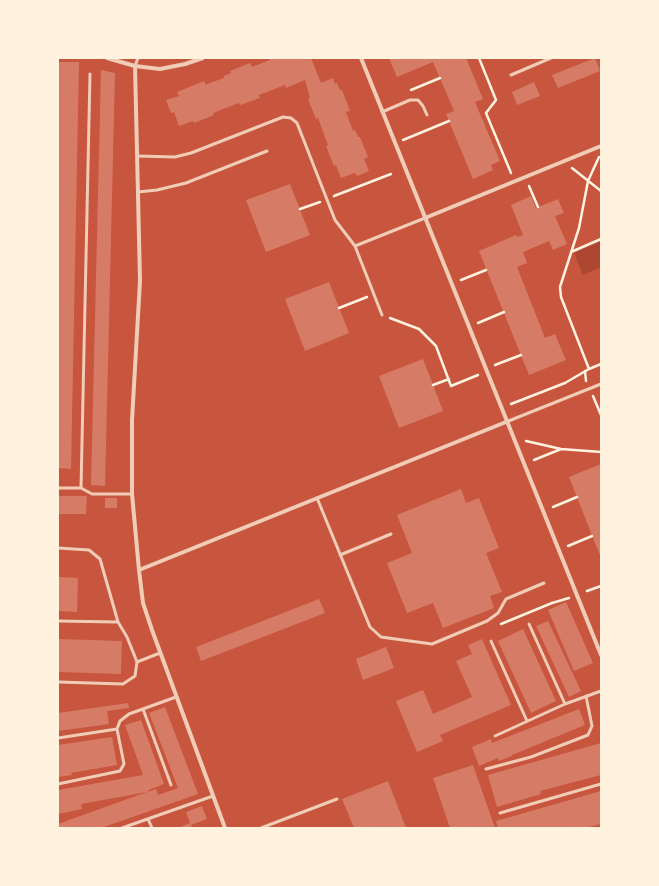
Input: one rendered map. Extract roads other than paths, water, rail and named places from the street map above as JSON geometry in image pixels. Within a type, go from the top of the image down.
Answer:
[{"type":"street","points":[[107,58],[136,66],[160,69],[186,64],[203,58]]},
{"type":"street","points":[[361,58],[506,422],[601,655]]},
{"type":"street","points":[[136,66],[140,281],[132,420],[132,494],[139,570],[143,604],[225,828]]},
{"type":"street","points":[[425,218],[601,146]]},
{"type":"street","points":[[139,570],[506,422]]},
{"type":"lane","points":[[136,66],[138,58]]},
{"type":"lane","points":[[511,74],[551,58]]},
{"type":"lane","points":[[81,488],[90,74]]},
{"type":"lane","points":[[382,112],[410,100],[418,100],[427,114]]},
{"type":"lane","points":[[138,156],[175,156],[191,153],[283,117],[290,118],[297,123],[335,220],[355,246],[382,315]]},
{"type":"lane","points":[[138,192],[157,190],[186,183],[267,151]]},
{"type":"lane","points":[[355,246],[425,218]]},
{"type":"lane","points":[[506,422],[601,384]]},
{"type":"lane","points":[[58,488],[81,488],[92,494],[132,494]]},
{"type":"lane","points":[[317,498],[370,628],[381,637],[432,644],[487,621],[498,613],[506,598],[544,583]]},
{"type":"lane","points":[[340,555],[392,534]]},
{"type":"lane","points":[[58,548],[89,550],[100,559],[118,622],[127,637],[137,662],[135,676],[123,684],[58,682]]},
{"type":"lane","points":[[58,621],[118,622]]},
{"type":"lane","points":[[529,624],[565,704]]},
{"type":"lane","points":[[491,641],[527,721]]},
{"type":"lane","points":[[137,662],[160,653]]},
{"type":"lane","points":[[495,736],[565,704],[601,691]]},
{"type":"lane","points":[[58,784],[120,772],[124,764],[117,730],[120,721],[129,714],[176,696]]},
{"type":"lane","points":[[486,770],[531,757],[588,735],[592,726],[586,696]]},
{"type":"lane","points":[[143,709],[171,785]]},
{"type":"lane","points":[[58,738],[117,730]]},
{"type":"lane","points":[[500,813],[601,784]]},
{"type":"lane","points":[[122,828],[213,796]]},
{"type":"lane","points":[[261,828],[337,799]]},
{"type":"lane","points":[[148,819],[152,828]]}]
